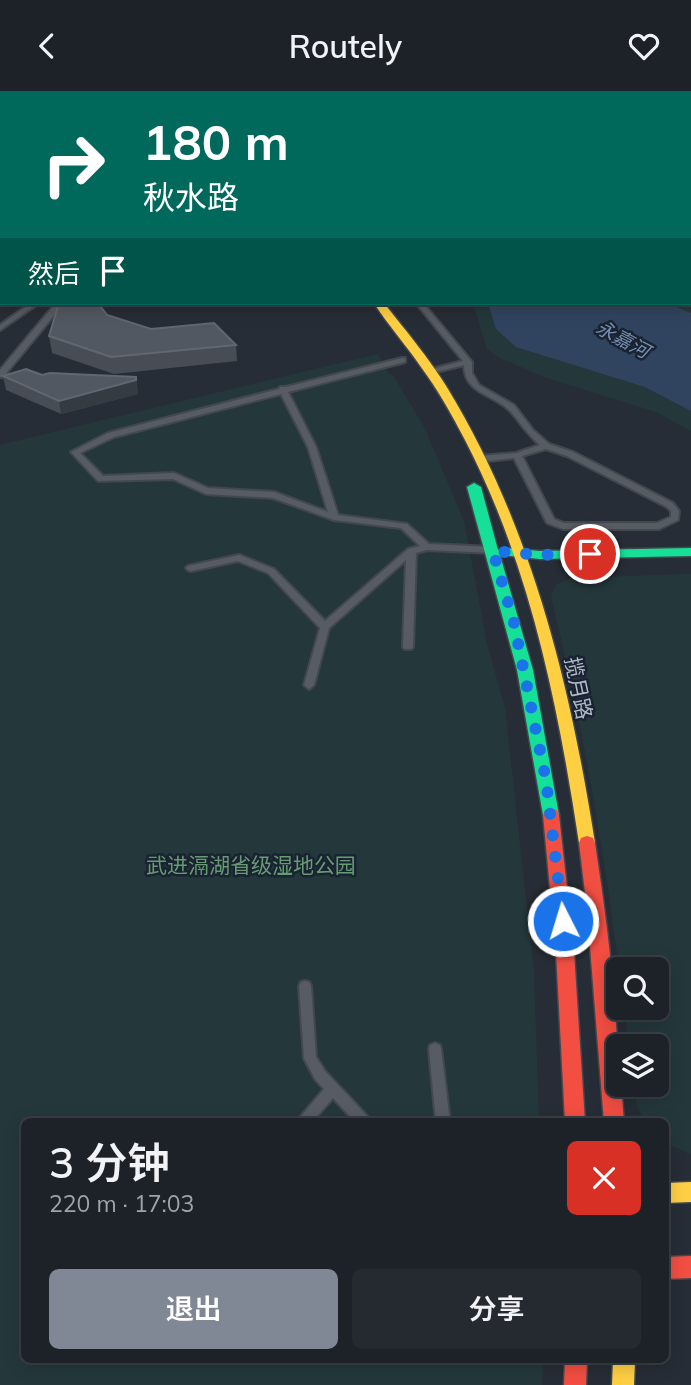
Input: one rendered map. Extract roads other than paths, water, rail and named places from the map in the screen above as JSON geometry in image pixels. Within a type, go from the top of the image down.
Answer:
[{"type":"street","name":"揽月路","points":[[381,305],[407,335],[468,435],[522,553],[543,621],[577,776],[593,879],[614,1118]]},
{"type":"street","points":[[379,330],[452,437],[472,480],[514,623],[546,780],[561,894],[575,1118]]},
{"type":"street","points":[[493,551],[540,555],[691,552]]},
{"type":"street","points":[[669,1193],[691,1192]]},
{"type":"street","points":[[669,1268],[691,1267]]},
{"type":"street","points":[[575,1385],[576,1363]]},
{"type":"street","points":[[623,1385],[624,1363]]},
{"type":"lane","points":[[0,328],[32,305]]},
{"type":"lane","points":[[0,375],[58,305]]},
{"type":"lane","points":[[421,305],[468,362],[468,373],[475,387],[511,407],[530,432],[546,446],[570,454],[670,505],[675,511],[675,518],[659,526],[563,526],[550,521],[517,455]]},
{"type":"lane","points":[[402,360],[111,435],[75,452],[101,479],[174,476],[206,491],[274,495],[334,517],[404,526],[427,547]]},
{"type":"lane","points":[[430,372],[468,362]]},
{"type":"lane","points":[[284,389],[312,447],[334,517]]},
{"type":"lane","points":[[480,459],[517,455],[546,446]]},
{"type":"lane","points":[[309,685],[325,627],[411,551],[427,547],[493,551]]},
{"type":"lane","points":[[408,647],[411,551]]},
{"type":"lane","points":[[191,568],[239,558],[271,571],[325,627]]},
{"type":"lane","points":[[305,986],[310,1058],[360,1118]]},
{"type":"lane","points":[[435,1049],[443,1118]]},
{"type":"lane","points":[[307,1118],[333,1088]]},
{"type":"water","name":"永嘉河","points":[[489,305],[672,305],[691,313],[691,411],[645,387],[516,347],[496,329]]},
{"type":"park label","name":"武进滆湖省级湿地公园","points":[[251,865]]}]
